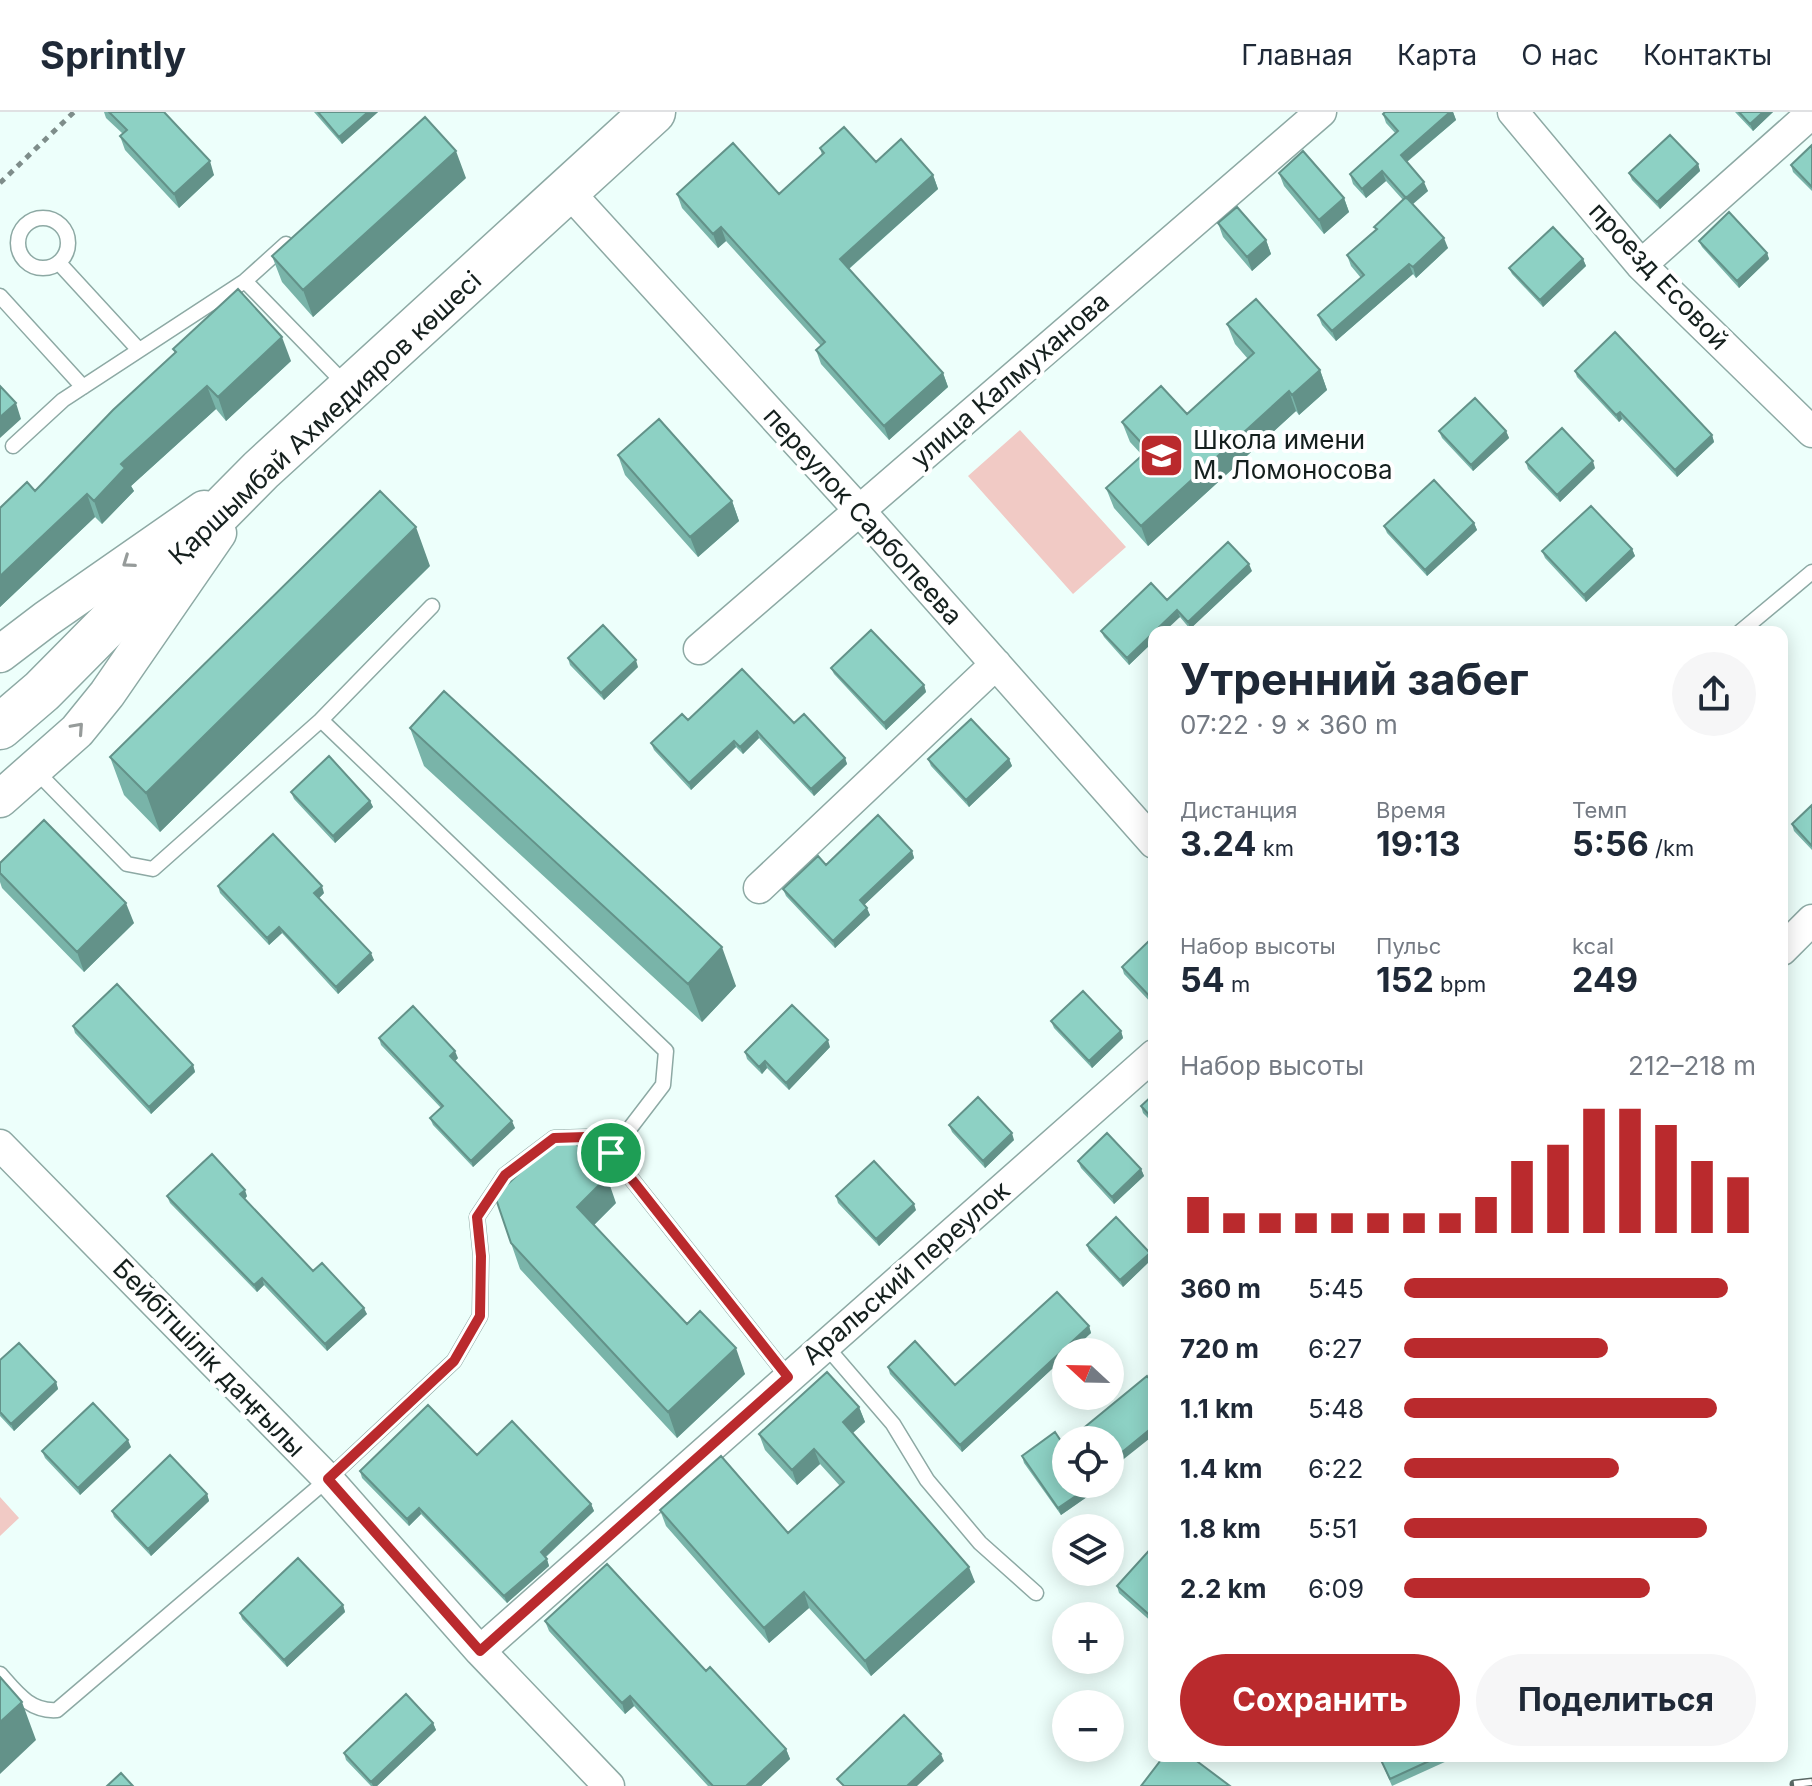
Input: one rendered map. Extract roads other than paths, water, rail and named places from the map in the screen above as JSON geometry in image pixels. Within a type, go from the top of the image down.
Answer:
[{"type":"main road","name":"Қаршымбай Ахмедияров көшесі","points":[[0,727],[42,691],[261,470],[653,112]]},
{"type":"street","name":"улица Калмуханова","points":[[699,649],[1321,112]]},
{"type":"street","name":"проезд Есовой","points":[[1513,112],[1641,265],[1812,432]]},
{"type":"street","points":[[1641,265],[1812,113]]},
{"type":"street","name":"переулок Сарбопеева","points":[[568,191],[859,510],[1148,836]]},
{"type":"street","points":[[0,654],[261,470]]},
{"type":"street","points":[[0,799],[77,731],[107,694],[261,470]]},
{"type":"street","points":[[759,888],[996,664]]},
{"type":"street","points":[[1788,944],[1812,920]]},
{"type":"street","name":"Аральский переулок","points":[[480,1651],[1148,1060]]},
{"type":"street","name":"Бейбітшілік даңғылы","points":[[0,1145],[328,1479],[480,1651],[609,1786]]},
{"type":"lane","points":[[13,446],[63,400],[245,281],[292,238]]},
{"type":"lane","points":[[59,263],[139,350]]},
{"type":"lane","points":[[245,281],[350,389]]},
{"type":"lane","points":[[0,296],[83,387]]},
{"type":"lane","points":[[1747,626],[1812,572]]},
{"type":"lane","points":[[35,769],[127,864],[153,869],[321,720],[432,606]]},
{"type":"lane","points":[[321,720],[666,1051],[663,1085],[611,1153]]},
{"type":"lane","points":[[0,1674],[23,1700],[44,1711],[57,1710],[328,1479],[454,1361],[480,1316],[481,1256],[477,1217],[505,1175],[554,1138],[586,1137],[611,1153],[788,1377]]},
{"type":"lane","points":[[825,1345],[893,1424],[927,1480],[980,1543],[1036,1593]]},
{"type":"railway","points":[[1794,1784],[1812,1782]]},
{"type":"place","name":"Школа имени М. Ломоносова","points":[[1162,455]]}]
